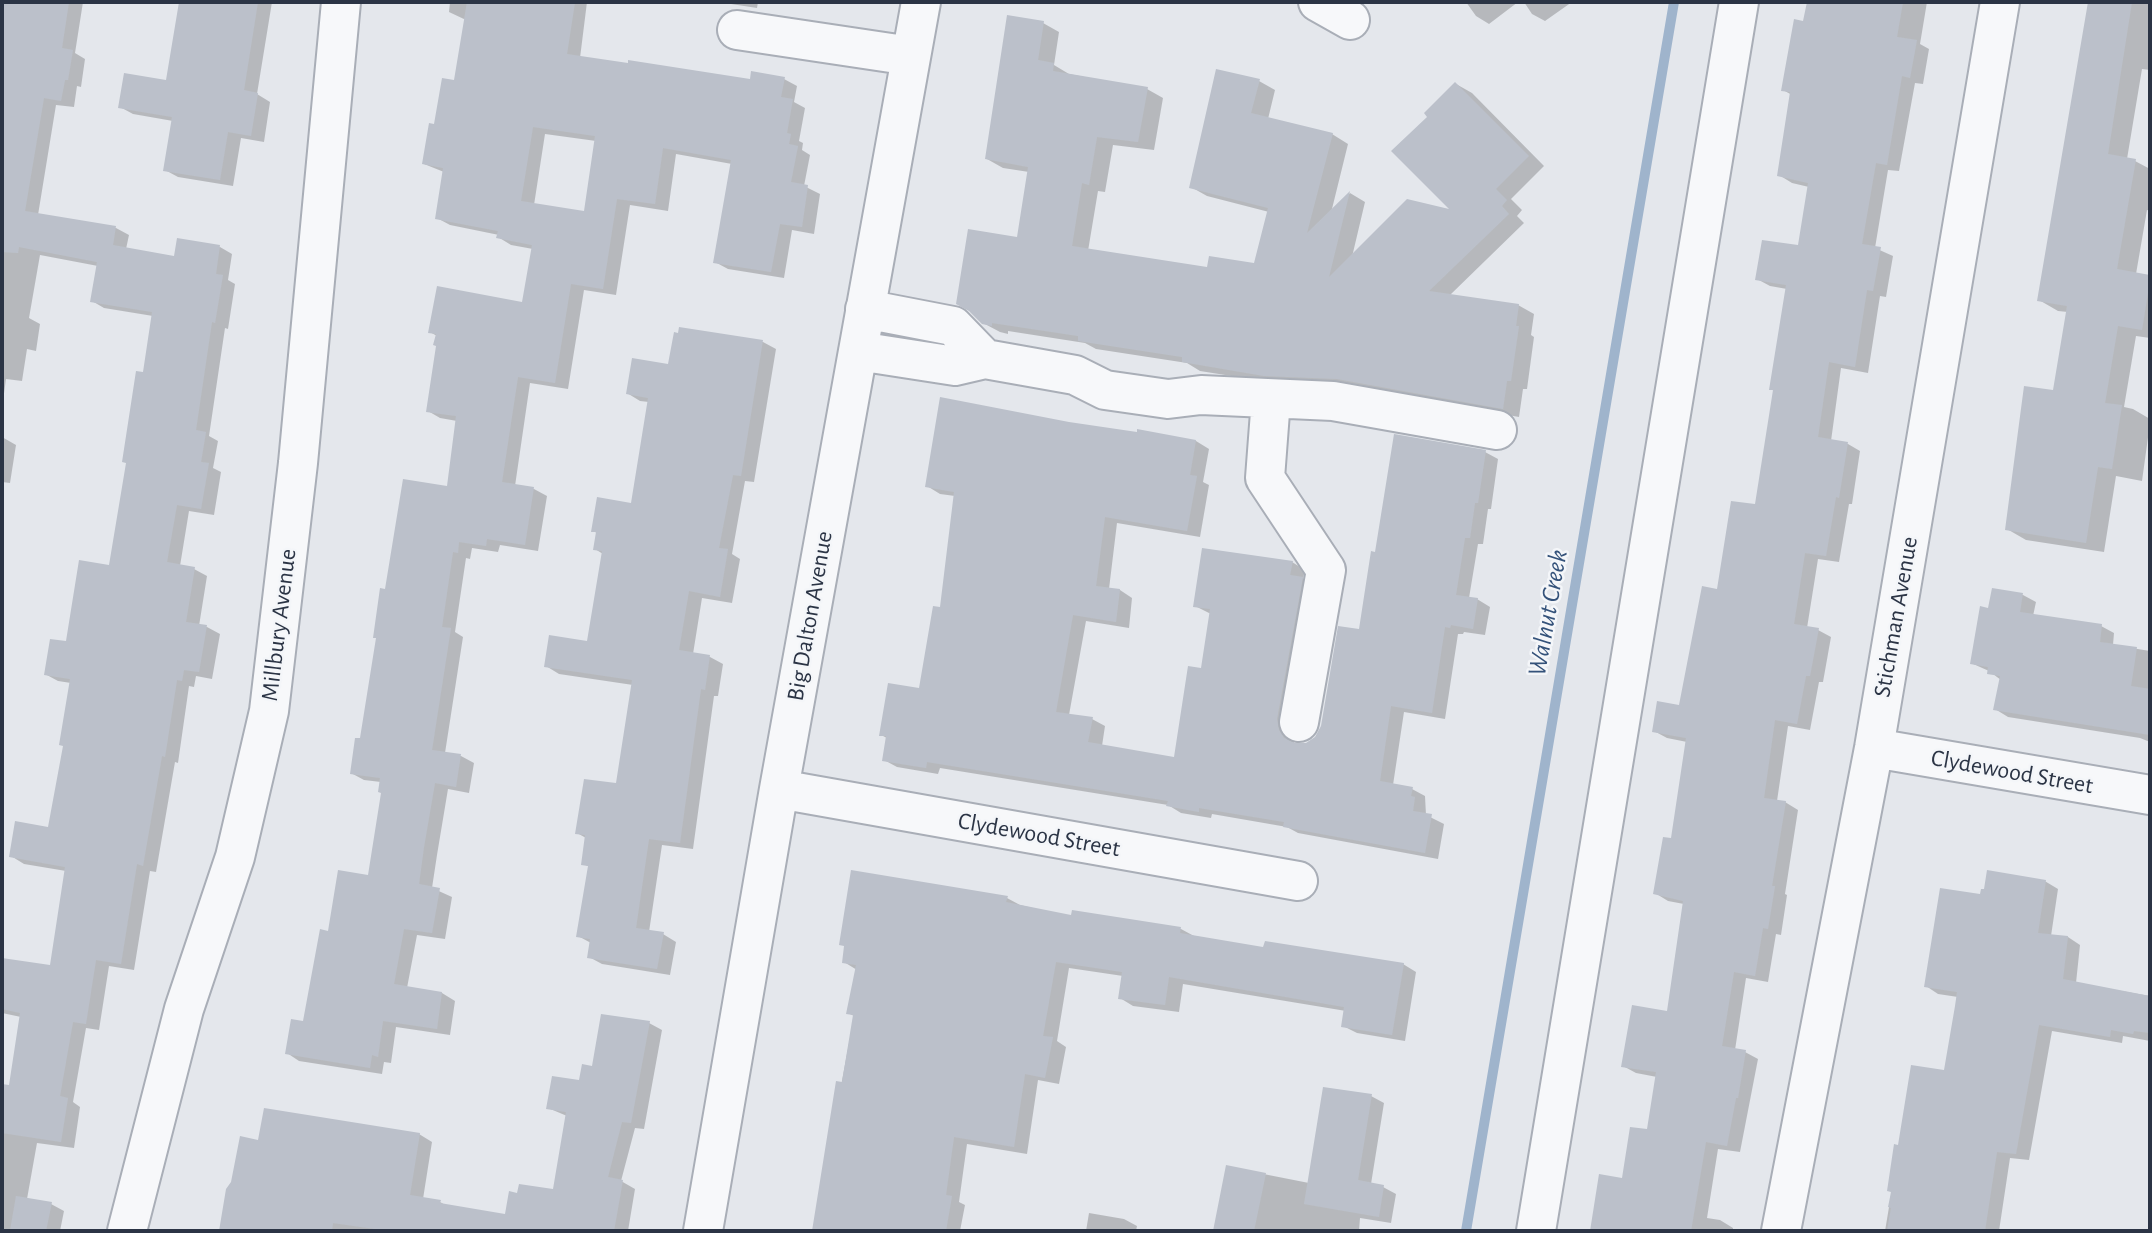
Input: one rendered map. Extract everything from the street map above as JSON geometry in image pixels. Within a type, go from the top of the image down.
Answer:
[{"type":"street","name":"Millbury Avenue","points":[[127,1231],[184,1009],[235,857],[269,711],[298,463],[341,2]]},
{"type":"street","name":"Big Dalton Avenue","points":[[703,1231],[779,789],[921,2]]},
{"type":"street","points":[[1536,1231],[1739,2]]},
{"type":"street","name":"Stichman Avenue","points":[[1781,1231],[1874,748],[2000,2]]},
{"type":"street","points":[[737,30],[911,56]]},
{"type":"street","points":[[865,309],[953,327],[985,359]]},
{"type":"street","points":[[858,351],[955,366],[985,359],[1075,375],[1105,390],[1168,399],[1201,395],[1334,401],[1497,430]]},
{"type":"street","points":[[1272,399],[1265,478],[1326,570],[1299,722]]},
{"type":"street","name":"Clydewood Street","points":[[1874,748],[2150,796]]},
{"type":"street","name":"Clydewood Street","points":[[779,789],[1298,881]]},
{"type":"building","points":[[2,2],[69,2],[62,48],[73,50],[68,80],[65,80],[61,101],[44,98],[25,211],[116,226],[113,245],[174,256],[177,238],[220,245],[216,274],[223,275],[215,323],[212,322],[196,430],[206,432],[201,462],[209,463],[201,509],[177,505],[167,562],[195,567],[186,622],[207,625],[199,672],[184,670],[182,681],[177,680],[143,866],[137,864],[121,964],[96,960],[86,1024],[73,1022],[60,1096],[68,1098],[61,1142],[2,1133],[2,1084],[9,1085],[20,1013],[2,1009],[2,958],[50,965],[65,867],[9,857],[15,821],[48,827],[63,746],[59,745],[70,679],[44,675],[50,639],[66,641],[79,560],[109,565],[126,463],[122,462],[136,371],[143,372],[152,312],[90,302],[97,262],[19,247],[18,253],[2,252]]},
{"type":"building","points":[[179,2],[258,2],[244,90],[258,93],[251,136],[228,132],[220,180],[163,171],[172,117],[118,108],[124,73],[166,80]]},
{"type":"building","points":[[467,2],[575,2],[567,54],[628,63],[628,60],[750,79],[751,71],[785,77],[781,97],[793,99],[787,133],[791,134],[789,144],[798,146],[791,182],[808,185],[802,227],[780,224],[771,272],[713,263],[731,160],[663,148],[655,204],[617,199],[603,289],[571,284],[555,383],[518,377],[502,482],[534,487],[525,545],[487,539],[486,546],[459,542],[458,553],[453,552],[442,627],[451,628],[432,750],[461,754],[456,787],[435,783],[424,847],[419,884],[440,888],[432,933],[404,929],[394,984],[442,992],[437,1029],[383,1021],[378,1057],[372,1055],[370,1068],[285,1054],[291,1019],[303,1021],[320,929],[328,931],[338,870],[368,875],[381,793],[378,792],[380,778],[350,774],[355,738],[360,738],[376,638],[373,638],[380,588],[385,589],[403,479],[447,486],[456,416],[426,412],[436,346],[433,345],[436,334],[428,333],[437,286],[522,302],[532,245],[496,238],[498,231],[435,219],[443,168],[422,164],[429,123],[434,124],[442,78],[454,80]],"holes":[[[533,127],[595,136],[584,211],[521,201]]]},
{"type":"building","points":[[1807,2],[1903,2],[1897,37],[1917,40],[1910,78],[1902,76],[1887,165],[1876,163],[1862,244],[1881,247],[1873,291],[1867,290],[1855,367],[1829,362],[1818,437],[1848,442],[1826,556],[1805,553],[1794,624],[1819,628],[1810,676],[1806,676],[1797,724],[1775,720],[1764,798],[1786,801],[1768,929],[1763,928],[1755,976],[1734,972],[1722,1046],[1746,1050],[1727,1146],[1706,1142],[1691,1231],[1590,1231],[1599,1174],[1622,1178],[1630,1127],[1647,1129],[1656,1072],[1621,1067],[1632,1005],[1667,1011],[1683,901],[1653,894],[1663,837],[1671,838],[1686,738],[1652,732],[1657,701],[1679,705],[1702,586],[1717,589],[1731,501],[1755,504],[1773,390],[1769,390],[1786,285],[1755,280],[1762,240],[1798,245],[1808,183],[1777,176],[1790,92],[1781,91],[1794,19],[1803,21]]},
{"type":"building","points":[[2088,2],[2132,2],[2108,154],[2136,159],[2117,269],[2150,275],[2150,280],[2142,330],[2118,326],[2105,403],[2122,405],[2112,469],[2098,467],[2086,543],[2005,530],[2024,386],[2053,390],[2067,306],[2037,301]]},
{"type":"building","points":[[1007,15],[1044,21],[1038,60],[1054,63],[1053,71],[1148,87],[1138,142],[1097,137],[1089,185],[1082,183],[1072,246],[1207,267],[1209,256],[1254,263],[1268,208],[1189,188],[1216,69],[1260,79],[1251,113],[1333,133],[1307,233],[1350,191],[1329,277],[1407,199],[1449,209],[1391,151],[1427,117],[1424,113],[1455,82],[1529,156],[1496,189],[1507,200],[1502,206],[1509,214],[1429,291],[1519,304],[1516,326],[1519,326],[1511,381],[1507,381],[1503,409],[1337,379],[1264,376],[1182,362],[1182,357],[1078,341],[1078,336],[992,323],[992,326],[982,324],[969,311],[956,304],[968,229],[1017,237],[1028,167],[985,159]]},
{"type":"building","points":[[679,327],[763,340],[741,476],[733,475],[719,548],[728,549],[720,597],[689,591],[679,650],[710,655],[705,690],[701,689],[680,843],[649,839],[636,928],[664,932],[657,969],[587,958],[590,939],[576,937],[588,866],[581,865],[585,835],[575,834],[584,779],[616,783],[632,680],[544,667],[549,635],[587,641],[602,551],[593,550],[596,532],[591,532],[597,497],[631,503],[648,398],[626,394],[632,358],[668,364],[674,332],[678,333]]},
{"type":"building","points":[[940,397],[1069,422],[1137,432],[1137,429],[1196,440],[1190,475],[1197,476],[1187,531],[1105,517],[1096,586],[1120,589],[1116,622],[1073,615],[1056,712],[1093,717],[1088,742],[1174,757],[1188,666],[1201,668],[1210,609],[1193,607],[1202,548],[1293,561],[1290,575],[1303,577],[1277,719],[1284,738],[1295,743],[1306,743],[1315,737],[1321,726],[1338,626],[1359,629],[1371,551],[1375,552],[1394,434],[1486,450],[1478,503],[1475,503],[1470,538],[1465,538],[1456,595],[1478,598],[1473,629],[1451,625],[1450,628],[1445,627],[1432,713],[1391,706],[1380,781],[1413,787],[1413,811],[1432,814],[1425,853],[1283,827],[1284,822],[1199,808],[1199,812],[1166,806],[1168,801],[927,762],[926,768],[882,761],[886,736],[879,736],[888,683],[919,688],[933,606],[940,607],[954,492],[925,487]]},
{"type":"building","points":[[1992,588],[2023,593],[2020,612],[2102,624],[2100,642],[2137,647],[2131,686],[2150,689],[2150,735],[1993,710],[2000,676],[1987,674],[1988,667],[1970,664],[1980,606],[1988,608]]},
{"type":"building","points":[[851,870],[1008,896],[1006,902],[1071,915],[1072,910],[1181,927],[1180,933],[1263,947],[1265,941],[1404,963],[1392,1035],[1341,1027],[1344,1007],[1169,977],[1165,1005],[1118,999],[1122,972],[1056,962],[1043,1036],[1053,1037],[1045,1078],[1025,1074],[1014,1147],[954,1137],[946,1195],[952,1196],[946,1231],[812,1231],[836,1081],[842,1082],[853,1015],[846,1014],[856,965],[842,963],[844,946],[839,945]]},
{"type":"building","points":[[1987,870],[2046,880],[2038,933],[2068,936],[2063,979],[2150,996],[2150,1033],[2134,1031],[2133,1034],[2111,1030],[2110,1037],[2039,1025],[2016,1154],[1997,1152],[1985,1231],[1887,1231],[1891,1192],[1887,1191],[1894,1144],[1898,1145],[1911,1065],[1944,1070],[1955,1006],[1957,992],[1924,987],[1940,888],[1980,894],[1981,889],[1984,889]]},
{"type":"building","points":[[601,1014],[650,1021],[631,1123],[622,1122],[608,1177],[623,1180],[614,1231],[389,1231],[333,1223],[332,1231],[219,1231],[226,1189],[231,1182],[240,1136],[258,1140],[264,1108],[420,1133],[410,1195],[505,1214],[509,1191],[517,1193],[519,1184],[553,1189],[566,1112],[546,1109],[552,1076],[579,1080],[582,1064],[592,1066]]},
{"type":"building","points":[[1323,1087],[1372,1094],[1358,1180],[1384,1185],[1379,1217],[1304,1204]]},
{"type":"building","points":[[1226,1165],[1266,1173],[1254,1231],[1213,1231]]},
{"type":"building","points":[[16,1196],[52,1202],[46,1231],[10,1231]]},
{"type":"waterway","name":"Walnut Creek","points":[[1466,1231],[1674,2]]}]
